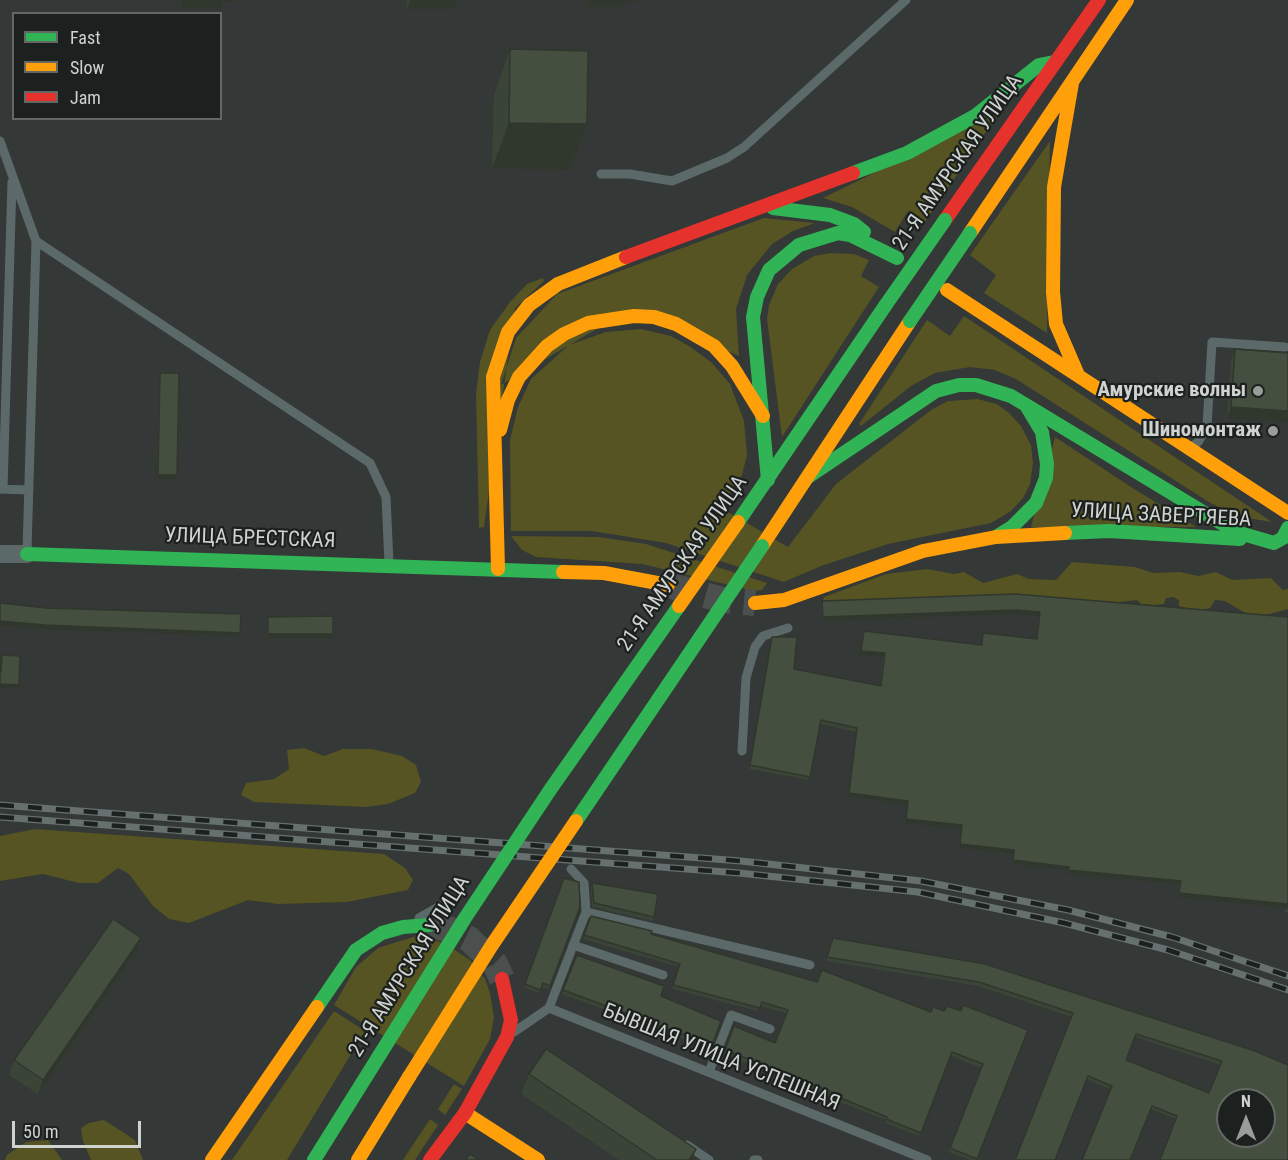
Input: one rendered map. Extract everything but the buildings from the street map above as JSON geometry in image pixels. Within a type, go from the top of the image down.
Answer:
[{"type":"main road","name":"21-Я АМУРСКАЯ УЛИЦА","points":[[314,1160],[465,918],[538,808],[768,480],[885,306],[1099,0]]},
{"type":"main road","points":[[358,1160],[492,945],[1127,0]]},
{"type":"main road","points":[[668,585],[604,573],[498,569],[493,377],[508,332],[530,305],[558,284],[576,275],[843,178],[929,143],[975,116],[1039,65],[1054,62]]},
{"type":"main road","points":[[1072,83],[1054,187],[1053,282],[1056,324],[1080,378]]},
{"type":"main road","points":[[758,208],[786,208],[830,215],[854,224],[878,248]]},
{"type":"main road","points":[[768,480],[754,348],[753,317],[757,297],[769,270],[799,245],[826,235],[850,235],[897,258]]},
{"type":"main road","points":[[947,290],[1288,514]]},
{"type":"main road","points":[[496,448],[508,400],[525,369],[564,333],[588,323],[610,318],[654,317],[696,333],[714,346],[732,366],[763,416]]},
{"type":"main road","points":[[808,477],[936,391],[959,385],[975,385],[999,390],[1209,518],[1236,531],[1281,543],[1288,528]]},
{"type":"main road","points":[[996,537],[1012,527],[1036,503],[1046,478],[1047,464],[1042,432],[1024,404]]},
{"type":"main road","name":"УЛИЦА ЗАВЕРТЯЕВА","points":[[755,603],[783,600],[923,551],[996,537],[1109,531],[1281,543]]},
{"type":"main road","name":"УЛИЦА БРЕСТСКАЯ","points":[[27,554],[498,569]]},
{"type":"main road","points":[[212,1160],[356,950],[382,933],[404,927],[429,925]]},
{"type":"main road","points":[[430,1160],[451,1128],[465,1113],[507,1037],[511,1020],[502,979]]},
{"type":"main road","points":[[465,1113],[538,1160]]},
{"type":"street","name":"УЛИЦА БРЕСТСКАЯ","points":[[0,554],[27,554]]},
{"type":"lane","points":[[601,174],[630,174],[672,181],[727,158],[744,147],[906,0]]},
{"type":"lane","points":[[0,141],[7,172],[36,241],[27,554]]},
{"type":"lane","points":[[7,172],[1,489],[29,489]]},
{"type":"lane","points":[[36,241],[370,463],[386,497],[389,567]]},
{"type":"lane","points":[[1189,449],[1199,441],[1207,426],[1212,342],[1285,347]]},
{"type":"lane","points":[[742,751],[746,678],[755,647],[763,636],[788,628]]},
{"type":"lane","points":[[507,1037],[549,1008],[586,912],[584,883],[571,869]]},
{"type":"lane","points":[[404,927],[449,901]]},
{"type":"lane","points":[[586,912],[810,966]]},
{"type":"lane","points":[[573,945],[663,975]]},
{"type":"lane","name":"БЫВШАЯ УЛИЦА УСПЕШНАЯ","points":[[549,1008],[927,1160]]},
{"type":"lane","points":[[709,1072],[731,1016],[770,1029]]},
{"type":"lane","points":[[680,1141],[709,1160]]},
{"type":"shaded area","points":[[1000,111],[925,222],[908,211],[895,232],[852,207],[823,198]]},
{"type":"shaded area","points":[[1050,141],[1047,333],[984,293],[996,275],[970,255]]},
{"type":"shaded area","points":[[764,218],[815,223],[793,231],[772,244],[747,275],[736,309],[739,356],[631,309],[501,385],[516,338],[557,294]]},
{"type":"shaded area","points":[[831,253],[854,254],[869,260],[861,276],[879,287],[782,437],[767,319],[769,305],[778,284],[792,269],[814,256]]},
{"type":"shaded area","points":[[543,278],[544,281],[515,308],[484,527],[479,528],[476,394],[480,362],[490,330],[510,302],[527,284]]},
{"type":"shaded area","points":[[964,316],[1272,522],[1248,518],[1212,504],[1016,379],[995,370],[970,367],[935,373],[911,386],[861,426],[859,424],[927,320],[950,336]]},
{"type":"shaded area","points":[[641,329],[671,336],[689,346],[711,362],[730,384],[744,421],[747,455],[742,475],[721,508],[788,547],[836,484],[931,410],[948,401],[977,399],[997,404],[1009,413],[1021,426],[1031,445],[1033,463],[1030,484],[1023,498],[1011,511],[991,523],[888,544],[821,566],[784,582],[666,543],[592,531],[511,531],[510,440],[518,407],[531,379],[569,345],[606,332]]},
{"type":"shaded area","points":[[1055,437],[1131,487],[1196,527],[1031,527]]},
{"type":"shaded area","points":[[511,536],[599,537],[646,544],[767,583],[762,590],[754,591],[642,564],[536,557],[522,550]]},
{"type":"shaded area","points":[[1072,562],[1135,567],[1153,573],[1180,572],[1198,576],[1216,572],[1232,580],[1271,578],[1283,590],[1288,589],[1288,609],[1263,616],[1247,614],[1225,601],[1215,600],[1210,608],[1199,611],[1179,606],[1179,600],[1173,597],[1166,598],[1164,604],[1155,605],[1141,604],[1137,600],[1111,603],[1008,594],[856,602],[823,600],[824,597],[886,574],[927,569],[954,574],[964,572],[983,583],[1017,574],[1029,579],[1056,580]]},
{"type":"shaded area","points":[[304,748],[324,756],[343,749],[372,749],[402,756],[416,765],[421,782],[415,793],[388,804],[366,807],[254,802],[241,795],[246,783],[274,779],[289,769],[287,750]]},
{"type":"shaded area","points":[[35,829],[384,854],[405,868],[413,880],[408,890],[347,902],[278,904],[248,900],[189,923],[169,919],[153,906],[129,874],[118,868],[98,883],[79,883],[43,874],[0,881],[0,836]]},
{"type":"shaded area","points":[[416,936],[444,943],[470,960],[485,979],[490,993],[494,1017],[490,1039],[464,1086],[334,1005],[356,967],[378,948]]},
{"type":"shaded area","points":[[334,1011],[365,1031],[287,1160],[232,1160]]},
{"type":"shaded area","points":[[454,1084],[462,1089],[445,1115],[438,1109]]},
{"type":"shaded area","points":[[430,1119],[438,1125],[415,1160],[403,1160]]},
{"type":"shaded area","points":[[104,1120],[135,1140],[143,1160],[91,1160],[83,1141],[81,1128],[89,1123]]},
{"type":"shaded area","points":[[48,1140],[62,1160],[5,1160],[7,1155],[26,1142]]},
{"type":"tunnel","points":[[668,585],[723,600],[755,603]]},
{"type":"tunnel","points":[[429,925],[451,930],[469,939],[495,964],[502,979]]},
{"type":"railway","points":[[0,805],[741,861],[921,881],[1068,910],[1172,937],[1288,976]]},
{"type":"railway","points":[[0,817],[739,873],[918,892],[1064,923],[1168,950],[1288,990]]},
{"type":"traffic: fast","points":[[853,173],[907,153],[975,116],[1039,65],[1054,62]]},
{"type":"traffic: fast","points":[[773,208],[830,215],[854,224],[864,232]]},
{"type":"traffic: fast","points":[[885,306],[945,220]]},
{"type":"traffic: fast","points":[[768,480],[753,317],[757,297],[769,270],[799,245],[838,233],[850,235],[897,258]]},
{"type":"traffic: fast","points":[[910,321],[970,233]]},
{"type":"traffic: fast","points":[[738,522],[885,306]]},
{"type":"traffic: fast","points":[[808,477],[936,391],[959,385],[976,385],[1011,396],[1236,532],[1274,543],[1283,538],[1288,528]]},
{"type":"traffic: fast","points":[[996,537],[1012,527],[1036,503],[1046,478],[1047,464],[1042,432],[1027,407]]},
{"type":"traffic: fast","points":[[1065,533],[1109,531],[1240,539]]},
{"type":"traffic: fast","points":[[576,821],[762,546]]},
{"type":"traffic: fast","points":[[27,554],[563,572]]},
{"type":"traffic: fast","points":[[379,1056],[465,918],[550,790],[679,606]]},
{"type":"traffic: fast","points":[[317,1007],[356,950],[382,933],[403,927],[429,925]]},
{"type":"traffic: fast","points":[[314,1160],[379,1056]]},
{"type":"traffic: slow","points":[[970,233],[1127,0]]},
{"type":"traffic: slow","points":[[1072,83],[1054,187],[1053,292],[1056,324],[1078,375]]},
{"type":"traffic: slow","points":[[498,569],[493,377],[508,332],[529,305],[558,284],[626,257]]},
{"type":"traffic: slow","points":[[947,290],[1288,513]]},
{"type":"traffic: slow","points":[[500,430],[508,400],[519,377],[547,346],[564,334],[588,323],[634,316],[654,317],[676,324],[714,346],[732,366],[763,416]]},
{"type":"traffic: slow","points":[[762,546],[910,321]]},
{"type":"traffic: slow","points":[[679,606],[738,522]]},
{"type":"traffic: slow","points":[[755,603],[784,600],[923,551],[996,537],[1065,533]]},
{"type":"traffic: slow","points":[[563,572],[604,573],[668,585]]},
{"type":"traffic: slow","points":[[409,1077],[492,945],[576,821]]},
{"type":"traffic: slow","points":[[212,1160],[317,1007]]},
{"type":"traffic: slow","points":[[358,1160],[409,1077]]},
{"type":"traffic: slow","points":[[465,1113],[538,1160]]},
{"type":"traffic: jam","points":[[945,220],[1099,0]]},
{"type":"traffic: jam","points":[[626,257],[853,173]]},
{"type":"traffic: jam","points":[[430,1160],[465,1113],[507,1037],[511,1020],[502,979]]},
{"type":"place","name":"Амурские волны","points":[[1258,391]]},
{"type":"place","name":"Шиномонтаж","points":[[1273,431]]}]
